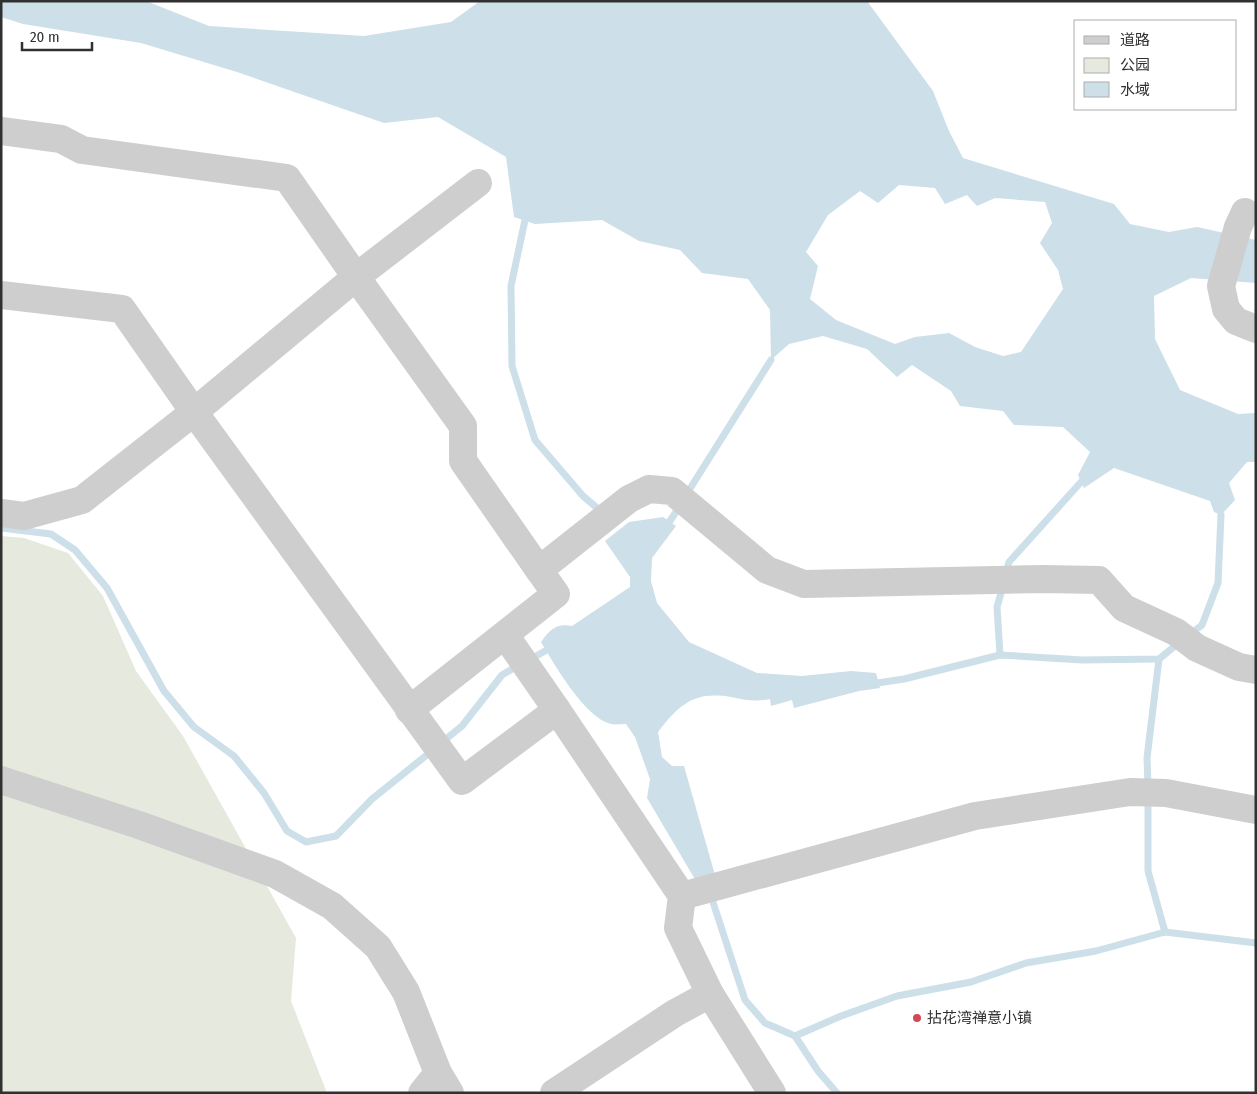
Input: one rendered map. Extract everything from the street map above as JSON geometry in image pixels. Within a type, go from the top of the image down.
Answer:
[{"type":"street","points":[[1,131],[61,139],[82,150],[287,178],[463,426],[464,461],[556,594],[510,642],[409,710]]},
{"type":"street","points":[[1,513],[24,516],[82,500],[194,412],[356,277],[478,183]]},
{"type":"street","points":[[1241,219],[1221,286],[1226,309],[1236,321],[1256,329]]},
{"type":"street","points":[[1,295],[122,309],[194,412],[462,781],[557,710]]},
{"type":"street","points":[[539,570],[619,506],[649,489],[672,491],[696,509],[767,570],[804,584],[1020,579],[1098,580],[1124,608],[1239,667],[1256,670]]},
{"type":"street","points":[[510,642],[687,894]]},
{"type":"street","points":[[1,780],[139,825],[274,874],[332,906],[378,946],[406,992],[436,1086]]},
{"type":"street","points":[[687,894],[975,816],[1130,792],[1166,793],[1256,810]]},
{"type":"street","points":[[687,894],[678,928],[710,994],[772,1093]]},
{"type":"street","points":[[554,1093],[675,1013],[710,994]]},
{"type":"green space","points":[[1,536],[24,538],[68,553],[103,596],[136,671],[183,736],[296,938],[291,1001],[327,1093],[1,1093]]},
{"type":"water","points":[[1,1],[146,1],[209,26],[364,36],[451,22],[480,1],[867,1],[933,91],[949,131],[963,158],[1114,204],[1130,224],[1169,232],[1197,227],[1256,240],[1256,283],[1191,278],[1154,296],[1155,339],[1180,390],[1238,414],[1256,413],[1256,462],[1247,462],[1229,483],[1235,500],[1221,515],[1214,512],[1210,501],[1114,468],[1084,488],[1078,475],[1090,452],[1063,427],[1014,425],[1003,411],[960,406],[951,391],[912,365],[897,377],[867,349],[823,336],[789,344],[771,360],[770,310],[748,279],[702,273],[680,250],[639,241],[602,220],[535,224],[514,217],[506,157],[438,117],[384,123],[237,72],[141,43],[23,24],[1,17]],"holes":[[[899,185],[935,188],[945,204],[967,195],[977,206],[995,198],[1045,202],[1052,223],[1040,243],[1058,270],[1063,289],[1021,352],[1003,356],[975,347],[949,333],[915,337],[895,344],[836,320],[810,299],[818,266],[806,252],[828,215],[860,191],[878,203]]]},
{"type":"water","points":[[663,517],[676,526],[652,558],[651,581],[657,603],[689,642],[757,673],[802,676],[851,671],[876,673],[880,688],[859,691],[794,708],[792,700],[771,706],[770,699],[750,700],[707,696],[689,702],[673,714],[658,732],[662,757],[672,766],[684,766],[715,875],[696,881],[647,798],[650,779],[635,737],[626,724],[611,724],[601,720],[591,712],[571,689],[541,642],[554,628],[562,625],[572,626],[630,587],[630,577],[605,541],[629,522]]},
{"type":"waterway","points":[[525,220],[511,286],[512,366],[535,440],[583,496],[603,513]]},
{"type":"waterway","points":[[686,495],[771,360]]},
{"type":"waterway","points":[[1006,573],[1009,562],[1081,482]]},
{"type":"waterway","points":[[662,526],[670,521],[681,504]]},
{"type":"waterway","points":[[1189,635],[1202,625],[1218,583],[1221,515]]},
{"type":"waterway","points":[[1,528],[51,534],[75,550],[107,588],[164,691],[194,727],[234,756],[264,793],[287,831],[306,842],[336,836],[372,799],[433,750]]},
{"type":"waterway","points":[[1000,655],[997,607],[1003,586]]},
{"type":"waterway","points":[[871,684],[904,679],[1000,655],[1082,660],[1159,659],[1181,641]]},
{"type":"waterway","points":[[529,660],[554,646]]},
{"type":"waterway","points":[[1148,787],[1147,758],[1159,659]]},
{"type":"waterway","points":[[441,743],[462,726],[502,675],[519,665]]},
{"type":"waterway","points":[[1148,798],[1148,871],[1165,932]]},
{"type":"waterway","points":[[710,893],[745,1000],[765,1023],[795,1036],[841,1016],[897,996],[971,982],[1026,963],[1096,951],[1165,932],[1256,943]]},
{"type":"waterway","points":[[795,1036],[818,1071],[837,1093]]},
{"type":"place","name":"拈花湾禅意小镇","points":[[917,1018]]}]
